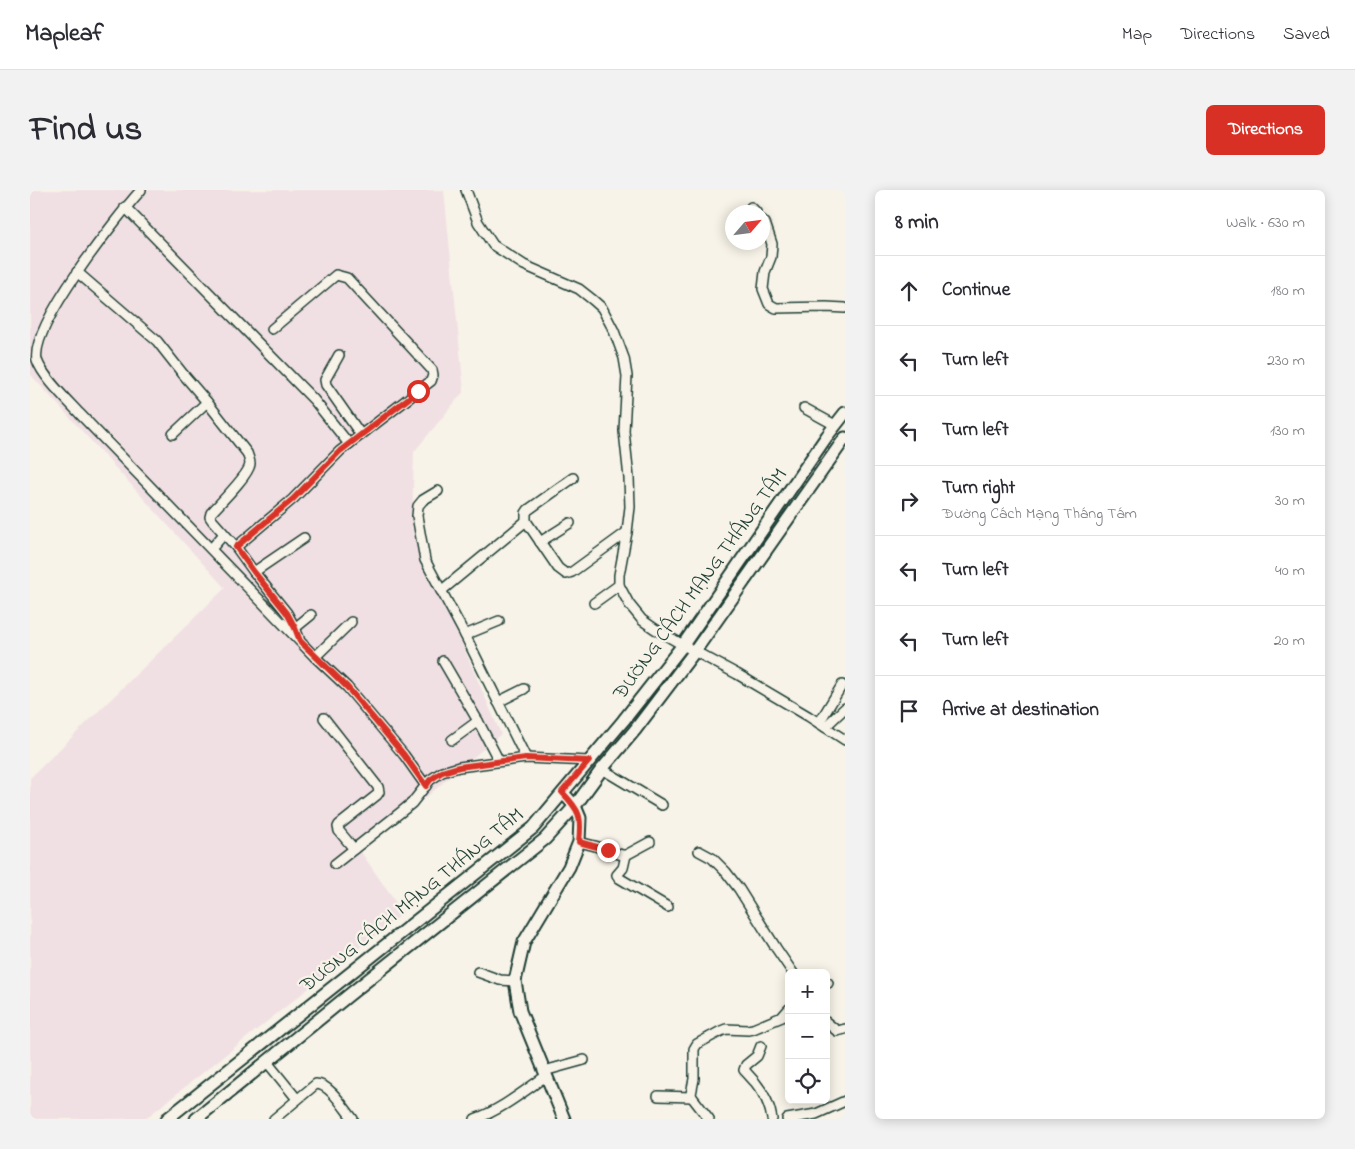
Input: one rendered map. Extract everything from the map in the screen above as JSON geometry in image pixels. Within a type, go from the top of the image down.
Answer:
[{"type":"main road","name":"ĐƯỜNG CÁCH MẠNG THÁNG TÁM","points":[[167,1119],[533,828],[623,721],[682,645],[827,436],[845,413]]},
{"type":"main road","name":"ĐƯỜNG CÁCH MẠNG THÁNG TÁM","points":[[196,1119],[545,839],[575,806],[695,652],[843,443]]},
{"type":"main road","points":[[562,792],[575,806],[580,818],[579,842],[569,867],[524,942],[515,981],[520,1011],[564,1119]]},
{"type":"street","points":[[141,190],[77,272],[50,312],[36,349],[37,359],[42,371],[80,413],[315,657],[347,687],[404,755],[426,786]]},
{"type":"street","points":[[466,190],[478,222],[493,245],[524,265],[579,289],[602,308],[614,332],[624,358],[627,376],[624,431],[630,508],[619,585],[629,604],[642,620],[655,629],[737,674],[845,740]]},
{"type":"street","points":[[126,207],[314,400],[349,444]]},
{"type":"street","points":[[770,238],[772,244],[771,256],[765,272],[763,289],[769,304],[776,308],[845,308]]},
{"type":"street","points":[[77,272],[157,341],[247,453],[250,465],[246,473],[211,513],[210,517],[236,547],[287,613],[300,641]]},
{"type":"street","points":[[236,547],[293,499],[349,444],[431,380],[432,375],[432,370],[348,278],[336,275],[272,329]]},
{"type":"street","points":[[339,355],[324,380],[361,435]]},
{"type":"street","points":[[173,434],[207,402]]},
{"type":"street","points":[[804,408],[835,425]]},
{"type":"street","points":[[827,436],[843,443]]},
{"type":"street","points":[[573,478],[526,513],[526,521],[558,568],[566,574],[572,572],[627,532]]},
{"type":"street","points":[[438,491],[423,500],[418,506],[417,516],[425,560],[465,635],[526,758]]},
{"type":"street","points":[[441,591],[526,521]]},
{"type":"street","points":[[540,542],[570,523]]},
{"type":"street","points":[[212,549],[224,534]]},
{"type":"street","points":[[254,572],[304,538]]},
{"type":"street","points":[[594,602],[619,585]]},
{"type":"street","points":[[295,628],[311,615]]},
{"type":"street","points":[[465,635],[499,621]]},
{"type":"street","points":[[315,657],[351,622]]},
{"type":"street","points":[[443,661],[500,761]]},
{"type":"street","points":[[822,725],[842,685]]},
{"type":"street","points":[[498,702],[524,689]]},
{"type":"street","points":[[822,725],[845,708]]},
{"type":"street","points":[[324,718],[378,786],[380,792],[339,825],[339,831],[354,849]]},
{"type":"street","points":[[452,740],[478,720]]},
{"type":"street","points":[[335,864],[412,803],[430,780],[442,772],[459,767],[526,758],[589,761]]},
{"type":"street","points":[[602,769],[662,805]]},
{"type":"street","points":[[579,842],[622,855],[626,855],[650,842]]},
{"type":"street","points":[[699,851],[712,858],[740,889],[790,969]]},
{"type":"street","points":[[626,855],[623,868],[617,875],[619,878],[668,907]]},
{"type":"street","points":[[478,972],[500,980],[515,981]]},
{"type":"street","points":[[710,1119],[691,1094],[694,1079],[694,1049],[697,1044],[726,1029],[753,1029],[782,1017],[785,1014]]},
{"type":"street","points":[[830,1025],[837,1031],[845,1030]]},
{"type":"street","points":[[761,1046],[756,1056],[746,1065],[744,1070],[766,1098],[772,1119]]},
{"type":"street","points":[[475,1119],[499,1108],[545,1074],[584,1060]]},
{"type":"street","points":[[267,1062],[297,1099]]},
{"type":"street","points":[[274,1119],[316,1084],[322,1084],[329,1090],[353,1119]]},
{"type":"street","points":[[658,1096],[692,1097]]},
{"type":"street","points":[[787,1119],[816,1114],[845,1101]]},
{"type":"shaded area","points":[[30,190],[444,190],[464,391],[414,452],[412,528],[501,734],[361,852],[403,913],[145,1119],[30,1119],[30,778],[225,588],[30,374]]},
{"type":"route","points":[[418,391],[340,451],[293,499],[236,547],[287,613],[300,641],[347,687],[404,755],[426,786],[430,780],[442,772],[459,767],[526,758],[589,761],[562,792],[575,806],[580,818],[579,842],[608,850]]}]
